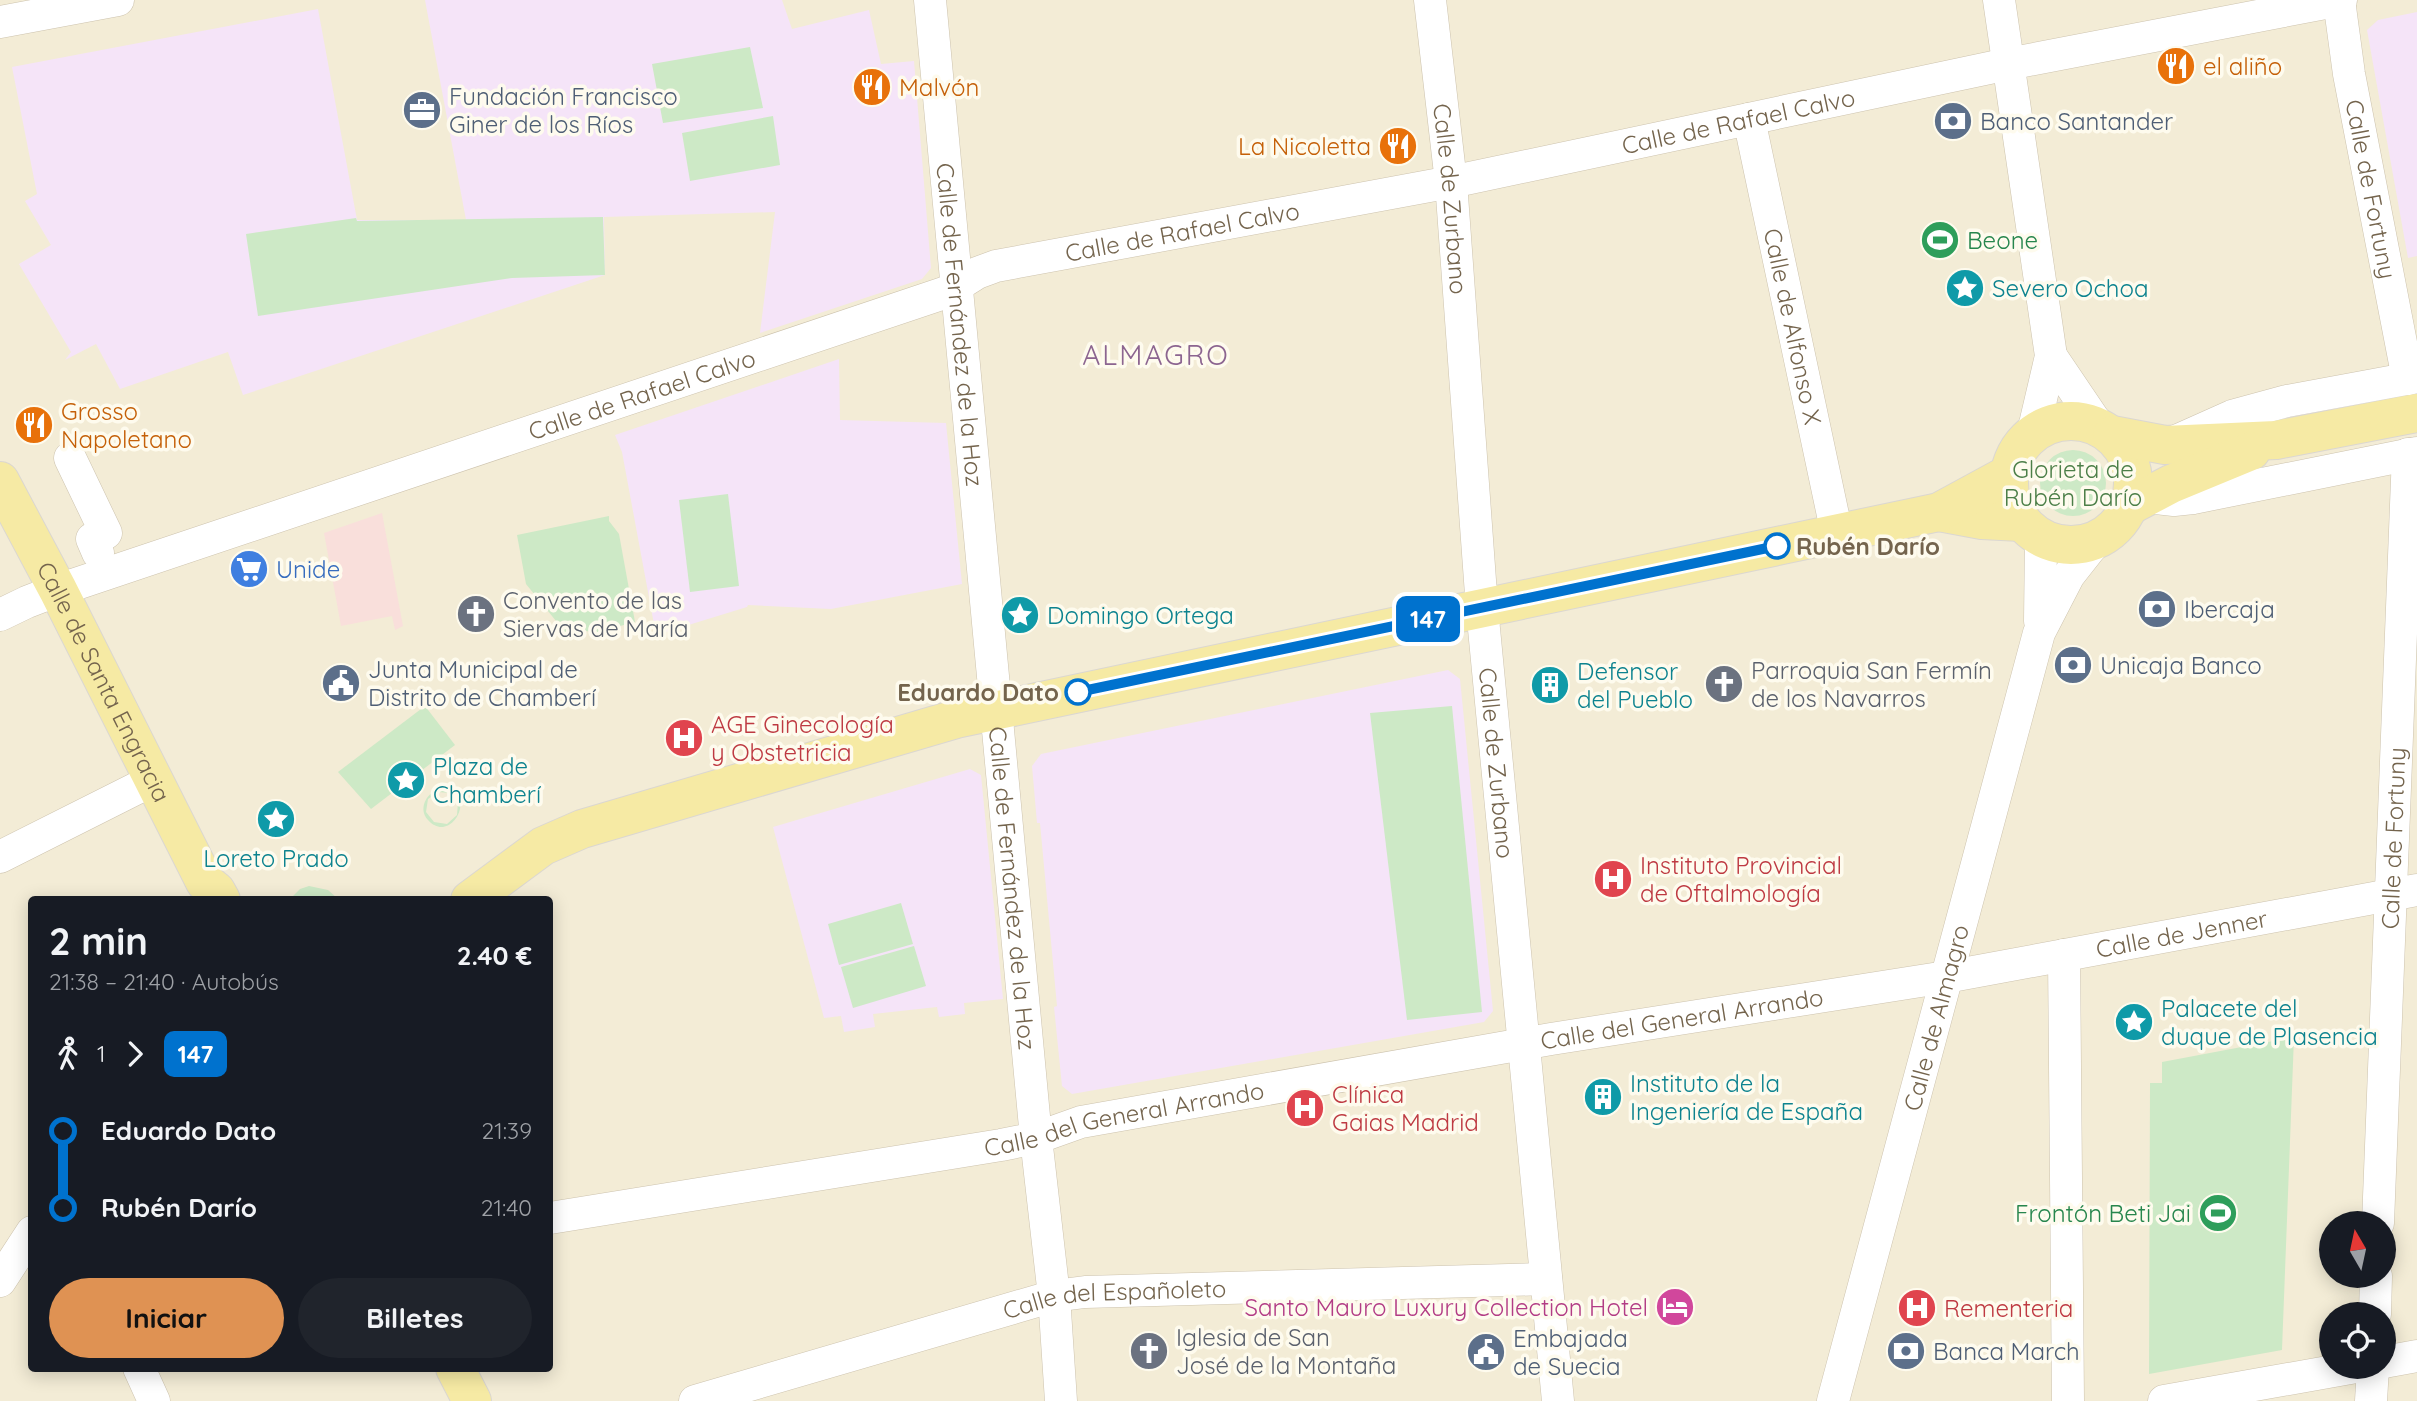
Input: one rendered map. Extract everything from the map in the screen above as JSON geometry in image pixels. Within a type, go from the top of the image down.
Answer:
[{"type":"main road","points":[[2031,530],[2010,498],[2009,474],[2017,451],[2033,433],[2058,422],[2079,421],[2105,431],[2165,445],[2276,440],[2323,431],[2414,390]]},
{"type":"main road","points":[[2105,431],[2126,451],[2134,471],[2134,488],[2139,501]]},
{"type":"main road","points":[[1939,512],[2031,530],[2066,546],[2095,542],[2116,527],[2139,501],[2276,440]]},
{"type":"main road","points":[[475,896],[543,846],[582,828],[956,719],[1939,512],[2009,474]]},
{"type":"main road","name":"Calle de Santa Engracia","points":[[0,481],[58,590],[210,894]]},
{"type":"main road","points":[[457,1372],[472,1401]]},
{"type":"street","points":[[0,22],[118,0]]},
{"type":"street","name":"Calle de Fernández de la Hoz","points":[[930,0],[1036,1138],[1054,1296],[1061,1401]]},
{"type":"street","name":"Calle de Zurbano","points":[[1430,0],[1451,182],[1482,608],[1558,1401]]},
{"type":"street","points":[[1999,0],[2051,356],[2033,433]]},
{"type":"street","name":"Calle de Rafael Calvo","points":[[0,615],[58,590],[947,292],[996,266],[1451,182],[2008,64],[2340,0]]},
{"type":"street","name":"Calle de Fortuny","points":[[2340,0],[2349,75],[2414,390]]},
{"type":"street","name":"Calle de Alfonso X","points":[[1749,119],[1836,534]]},
{"type":"street","points":[[2051,356],[2105,431]]},
{"type":"street","points":[[2165,445],[2232,416],[2287,401],[2414,390]]},
{"type":"street","points":[[2139,501],[2193,498],[2413,454]]},
{"type":"street","name":"Calle de Fortuny","points":[[2379,1211],[2403,893],[2413,454]]},
{"type":"street","points":[[70,458],[106,533],[92,539],[98,553]]},
{"type":"street","name":"Calle de Almagro","points":[[2031,530],[2039,633]]},
{"type":"street","name":"Calle de Almagro","points":[[1833,1401],[2039,633],[2069,575],[2095,542]]},
{"type":"street","points":[[0,856],[153,780]]},
{"type":"street","name":"Calle de Jenner","points":[[1946,977],[2403,893]]},
{"type":"street","points":[[2064,955],[2068,1401]]},
{"type":"street","name":"Calle del General Arrando","points":[[553,1218],[1036,1138],[1081,1122],[1524,1045],[1946,977]]},
{"type":"street","points":[[0,1281],[28,1238]]},
{"type":"street","name":"Calle del Españoleto","points":[[695,1401],[1054,1296],[1085,1292],[1546,1279]]},
{"type":"street","points":[[2396,1360],[2417,1356]]},
{"type":"street","points":[[141,1372],[154,1401]]},
{"type":"street","points":[[2164,1401],[2319,1374]]},
{"type":"street","points":[[2371,1401],[2372,1379]]},
{"type":"shaded area","points":[[0,0],[2417,0],[2417,1401],[0,1401]]},
{"type":"shaded area","points":[[425,0],[782,0],[792,29],[869,10],[881,64],[914,61],[931,268],[922,279],[760,333],[775,212],[604,217],[605,275],[243,395],[228,352],[120,389],[96,344],[65,360],[71,352],[19,264],[51,245],[25,201],[37,194],[12,67],[318,9],[357,220],[466,220]]},
{"type":"shaded area","points":[[2417,12],[2417,256],[2408,258],[2367,30],[2378,20]]},
{"type":"shaded area","points":[[839,359],[840,420],[946,423],[962,584],[831,609],[748,605],[656,635],[622,452],[615,435]]},
{"type":"shaded area","points":[[382,513],[403,626],[395,630],[392,616],[341,626],[324,533]]},
{"type":"shaded area","points":[[1448,670],[1460,679],[1493,1011],[1484,1022],[1072,1094],[1062,1086],[1040,823],[1037,823],[1032,766],[1041,754]]},
{"type":"shaded area","points":[[970,769],[981,775],[1003,999],[964,1003],[965,1014],[939,1017],[937,1007],[873,1014],[875,1027],[844,1032],[841,1016],[824,1018],[773,827]]},
{"type":"green space","points":[[750,47],[763,108],[663,123],[652,64]]},
{"type":"green space","points":[[773,116],[780,165],[690,181],[682,133]]},
{"type":"green space","points":[[603,217],[605,275],[512,278],[258,316],[246,234],[356,218],[357,221]]},
{"type":"green space","name":"Glorieta de Rubén Darío","points":[[2073,450],[2086,452],[2101,465],[2106,483],[2104,496],[2091,511],[2073,516],[2060,514],[2045,501],[2040,483],[2042,470],[2055,455]]},
{"type":"green space","points":[[728,494],[739,586],[690,592],[679,500]]},
{"type":"green space","points":[[609,516],[609,521],[619,534],[635,622],[594,633],[579,629],[565,632],[526,584],[517,535]]},
{"type":"green space","points":[[425,706],[455,745],[371,809],[338,772]]},
{"type":"green space","points":[[1452,706],[1482,1012],[1407,1020],[1370,713]]},
{"type":"green space","points":[[434,791],[451,791],[458,797],[461,805],[458,814],[453,822],[446,826],[437,826],[425,816],[425,802]],"holes":[[[438,792],[451,793],[458,803],[457,815],[447,824],[434,822],[426,812],[428,799]]]},
{"type":"green space","points":[[309,886],[328,890],[335,896],[293,896],[300,889]]},
{"type":"green space","points":[[901,903],[913,944],[839,965],[828,924]]},
{"type":"green space","points":[[914,946],[926,986],[853,1008],[841,967]]},
{"type":"green space","name":"Frontón Beti Jai","points":[[2294,1037],[2282,1350],[2149,1374],[2150,1083],[2162,1083],[2162,1062]]},
{"type":"bus line","name":"147","points":[[1078,692],[1777,546]]},
{"type":"place","name":"el aliño","points":[[2176,66]]},
{"type":"place","name":"Malvón","points":[[872,87]]},
{"type":"place","name":"Fundación Francisco Giner de los Ríos","points":[[422,110]]},
{"type":"place","name":"Banco Santander","points":[[1953,121]]},
{"type":"place","name":"La Nicoletta","points":[[1398,146]]},
{"type":"place","name":"Beone","points":[[1940,240]]},
{"type":"place","name":"Severo Ochoa","points":[[1965,288]]},
{"type":"place","name":"Grosso Napoletano","points":[[34,425]]},
{"type":"place","name":"Rubén Darío","points":[[1777,546]]},
{"type":"place","name":"Unide","points":[[249,569]]},
{"type":"place","name":"Ibercaja","points":[[2157,609]]},
{"type":"place","name":"Convento de las Siervas de María","points":[[476,614]]},
{"type":"place","name":"Domingo Ortega","points":[[1020,615]]},
{"type":"place","name":"Unicaja Banco","points":[[2073,665]]},
{"type":"place","name":"Junta Municipal de Distrito de Chamberí","points":[[341,683]]},
{"type":"place","name":"Parroquia San Fermín de los Navarros","points":[[1724,684]]},
{"type":"place","name":"Defensor del Pueblo","points":[[1550,685]]},
{"type":"place","name":"Eduardo Dato","points":[[1078,692]]},
{"type":"place","name":"AGE Ginecología y Obstetricia","points":[[684,738]]},
{"type":"place","name":"Plaza de Chamberí","points":[[406,780]]},
{"type":"place","name":"Loreto Prado","points":[[276,819]]},
{"type":"place","name":"Instituto Provincial de Oftalmología","points":[[1613,879]]},
{"type":"place","name":"Palacete del duque de Plasencia","points":[[2134,1022]]},
{"type":"place","name":"Instituto de la Ingeniería de España","points":[[1603,1097]]},
{"type":"place","name":"Clínica Gaias Madrid","points":[[1305,1108]]},
{"type":"place","name":"Frontón Beti Jai","points":[[2218,1213]]},
{"type":"place","name":"Santo Mauro Luxury Collection Hotel","points":[[1675,1307]]},
{"type":"place","name":"Rementeria","points":[[1917,1308]]},
{"type":"place","name":"Iglesia de San José de la Montaña","points":[[1149,1351]]},
{"type":"place","name":"Banca March","points":[[1906,1351]]},
{"type":"place","name":"Embajada de Suecia","points":[[1486,1352]]},
{"type":"district","name":"ALMAGRO","points":[[1156,354]]}]
